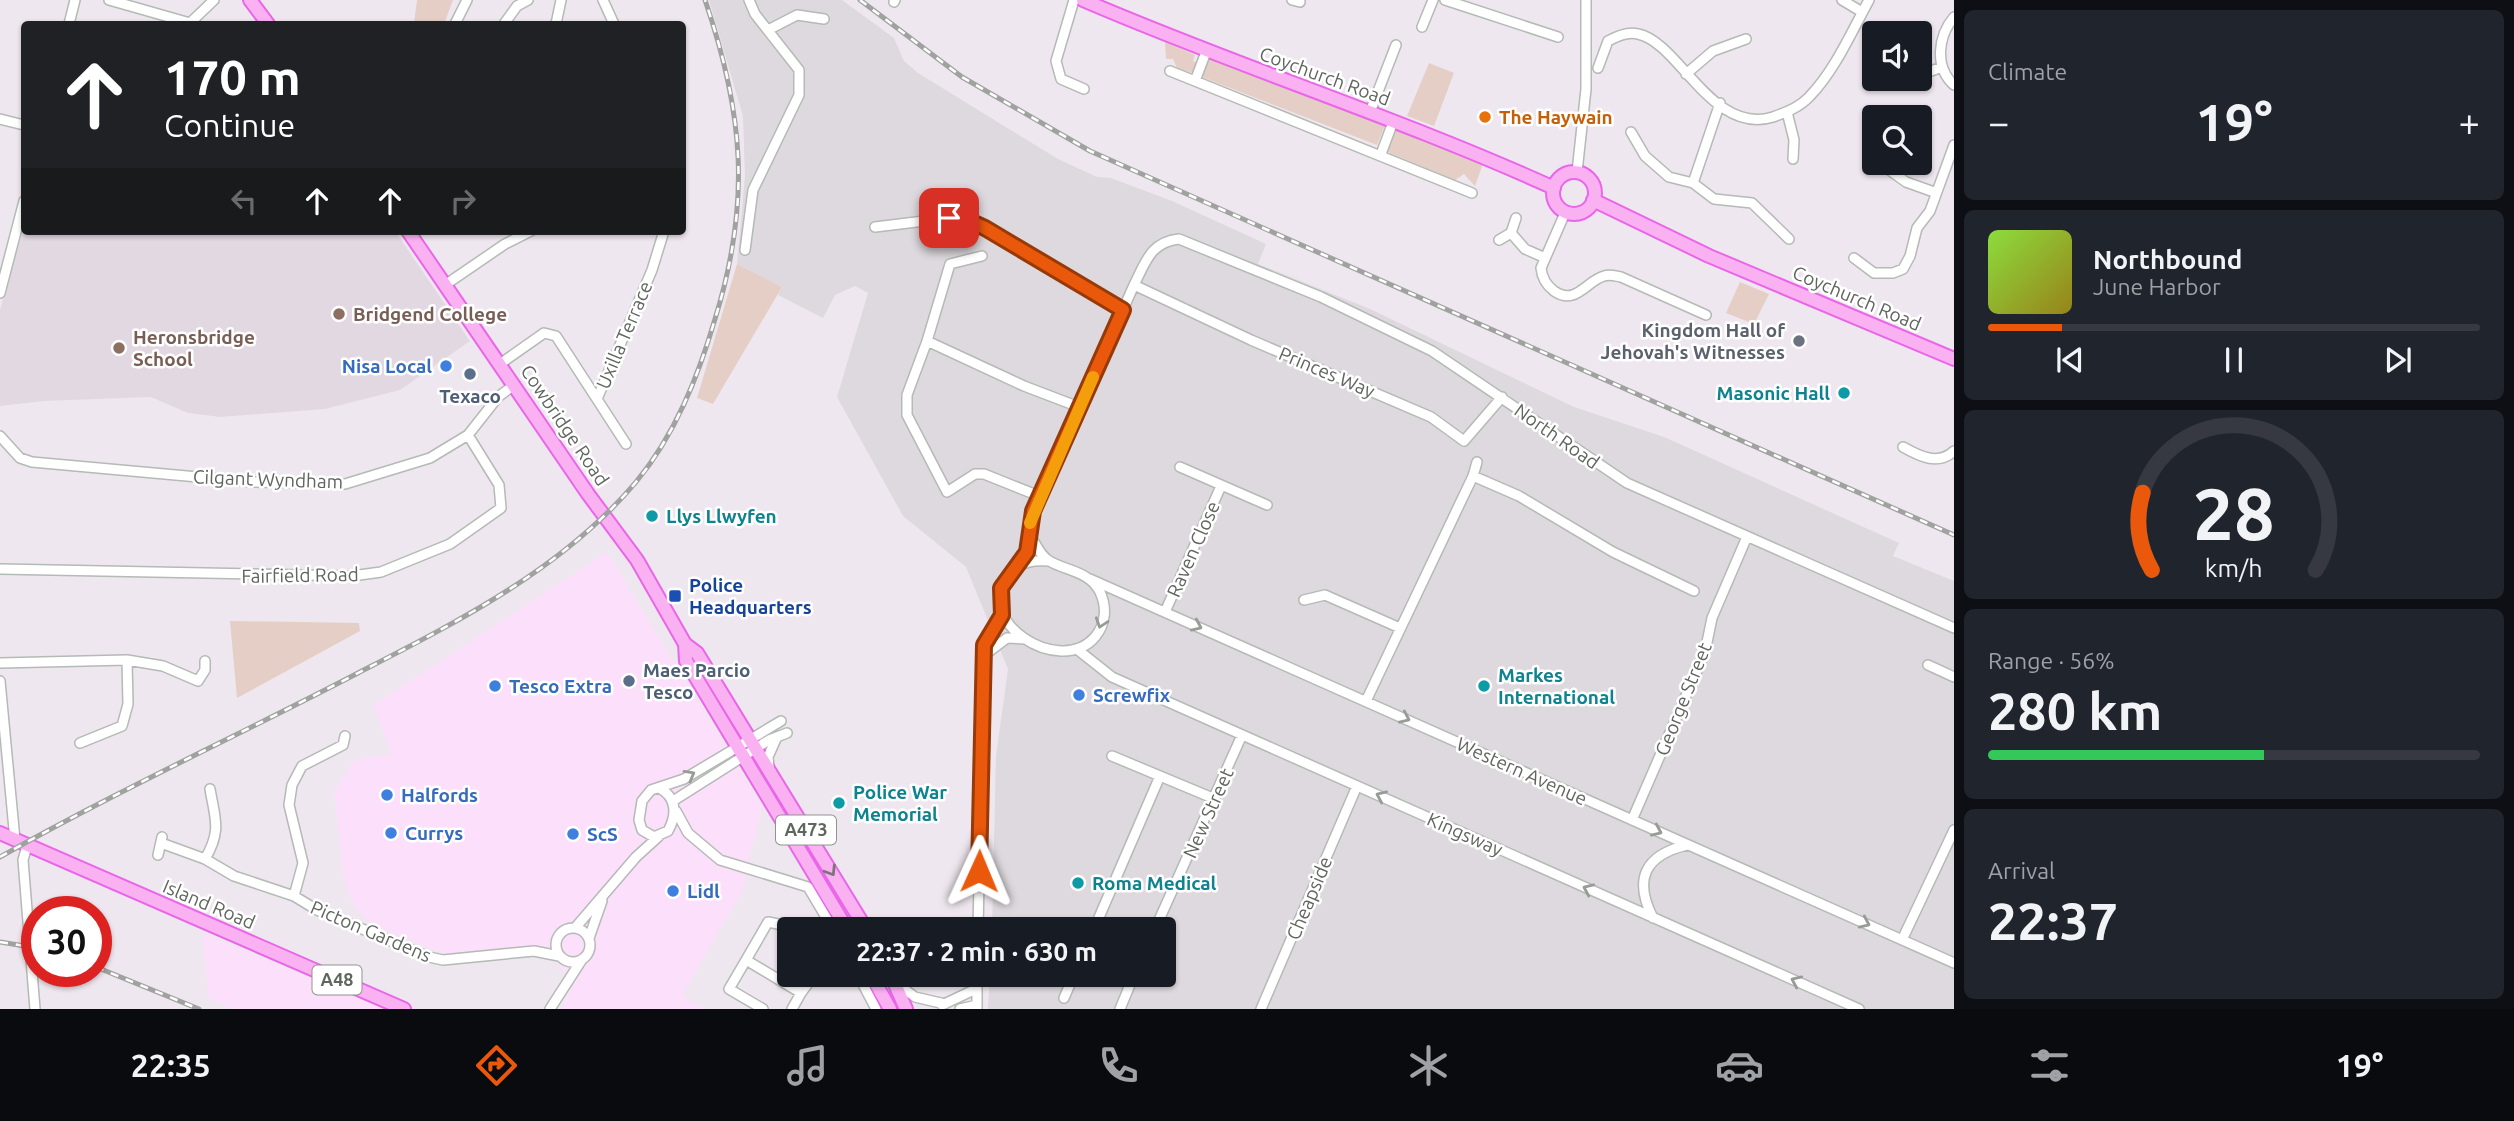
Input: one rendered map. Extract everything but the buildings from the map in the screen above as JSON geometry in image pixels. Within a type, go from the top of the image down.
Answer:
[{"type":"main road","points":[[250,0],[266,21]]},
{"type":"main road","name":"Coychurch Road","points":[[1083,0],[1206,52],[1502,163],[1554,188]]},
{"type":"main road","points":[[1577,172],[1592,183],[1593,200],[1581,213],[1565,213],[1555,202],[1554,188],[1562,176],[1577,172]]},
{"type":"main road","name":"Coychurch Road","points":[[1593,200],[1709,256],[1954,359]]},
{"type":"main road","name":"Cowbridge Road","points":[[411,235],[588,494],[638,560],[685,644],[697,653],[859,917]]},
{"type":"main road","name":"Cowbridge Road","points":[[685,644],[685,661],[840,917]]},
{"type":"main road","name":"Island Road","points":[[0,833],[404,1009]]},
{"type":"main road","points":[[878,987],[890,1009]]},
{"type":"main road","points":[[897,987],[906,1009]]},
{"type":"street","points":[[70,21],[75,0]]},
{"type":"street","points":[[109,0],[179,21]]},
{"type":"street","points":[[192,21],[214,0]]},
{"type":"street","points":[[458,21],[467,0]]},
{"type":"street","points":[[506,21],[517,6],[528,0]]},
{"type":"street","points":[[557,21],[561,0]]},
{"type":"street","points":[[603,0],[613,21]]},
{"type":"street","points":[[745,250],[753,190],[799,95],[799,70],[755,15],[750,0]]},
{"type":"street","points":[[1074,0],[1056,61],[1060,79],[1084,89]]},
{"type":"street","points":[[1422,27],[1433,0]]},
{"type":"street","points":[[1445,0],[1558,37]]},
{"type":"street","points":[[1577,172],[1586,99],[1586,0]]},
{"type":"street","points":[[1842,0],[1862,12]]},
{"type":"street","points":[[1598,68],[1608,41],[1626,33],[1638,33],[1656,43],[1701,91],[1720,103],[1754,120],[1787,112],[1812,95],[1869,0]]},
{"type":"street","points":[[768,30],[797,15],[824,19]]},
{"type":"street","points":[[1954,17],[1941,43],[1942,67],[1954,85]]},
{"type":"street","points":[[1686,74],[1713,51],[1746,39]]},
{"type":"street","points":[[1370,112],[1396,45]]},
{"type":"street","points":[[1195,81],[1206,52]]},
{"type":"street","points":[[1932,71],[1942,67]]},
{"type":"street","points":[[1170,71],[1468,191],[1467,179]]},
{"type":"street","points":[[1693,183],[1720,103]]},
{"type":"street","points":[[1787,112],[1794,140],[1793,159]]},
{"type":"street","points":[[0,119],[21,124]]},
{"type":"street","points":[[1381,154],[1393,121]]},
{"type":"street","points":[[1631,132],[1645,156],[1669,177],[1693,183],[1714,199],[1752,203],[1789,239]]},
{"type":"street","points":[[1854,258],[1874,273],[1893,274],[1903,269],[1910,256],[1917,228],[1930,211],[1934,192],[1954,145]]},
{"type":"street","points":[[1896,175],[1906,182],[1934,192]]},
{"type":"street","points":[[0,293],[21,212]]},
{"type":"street","points":[[1565,213],[1543,257],[1541,268],[1545,283],[1561,295],[1577,294],[1609,275],[1621,277],[1706,316]]},
{"type":"street","points":[[875,227],[949,218],[965,219],[1023,249],[1123,310]]},
{"type":"street","points":[[1499,240],[1511,233],[1517,218]]},
{"type":"street","points":[[1511,233],[1525,249],[1543,257]]},
{"type":"street","points":[[445,285],[505,244],[523,235]]},
{"type":"street","name":"Uxilla Terrace","points":[[597,400],[652,270],[663,235]]},
{"type":"street","name":"North Road","points":[[1134,285],[1153,248],[1164,241],[1179,239],[1381,324],[1432,351],[1627,484],[1954,628]]},
{"type":"street","points":[[982,256],[950,264],[927,341],[907,395],[908,415],[947,492],[975,474],[984,474],[1039,496]]},
{"type":"street","points":[[978,917],[981,722],[986,654],[984,645],[1002,615],[1001,588],[1020,565],[1031,537],[1030,523],[1039,496],[1134,285]]},
{"type":"street","name":"Princes Way","points":[[1134,285],[1251,340],[1431,416],[1464,441],[1502,397]]},
{"type":"street","name":"Uxilla Terrace","points":[[500,363],[544,333],[550,332],[556,336],[626,444]]},
{"type":"street","points":[[927,341],[1024,386],[1079,407]]},
{"type":"street","name":"Cilgant Wyndham","points":[[0,436],[20,458],[32,462],[315,485],[345,484],[430,458],[468,435],[498,397],[514,385]]},
{"type":"street","name":"Fairfield Road","points":[[0,569],[307,578],[382,572],[450,544],[500,508],[503,503],[499,485],[468,435]]},
{"type":"street","points":[[1903,447],[1930,459],[1948,457],[1954,451]]},
{"type":"street","points":[[1366,701],[1473,476],[1477,462]]},
{"type":"street","name":"Raven Close","points":[[1180,467],[1267,505]]},
{"type":"street","points":[[1473,476],[1519,496],[1613,552],[1694,591]]},
{"type":"street","name":"Raven Close","points":[[1165,612],[1221,486]]},
{"type":"street","points":[[1031,537],[1049,561]]},
{"type":"street","name":"George Street","points":[[1632,820],[1705,652],[1712,618],[1746,538]]},
{"type":"street","points":[[1002,615],[1016,632],[1027,639],[1059,651],[1077,650],[1094,639],[1103,624],[1104,603],[1090,579],[1049,561],[1036,560],[1020,565]]},
{"type":"street","name":"Western Avenue","points":[[1090,579],[1954,963]]},
{"type":"street","points":[[1304,600],[1325,595],[1400,628]]},
{"type":"street","points":[[986,654],[1007,638],[1027,639]]},
{"type":"street","name":"Kingsway","points":[[1077,650],[1112,677],[1859,1009]]},
{"type":"street","points":[[80,743],[122,726],[128,704],[127,660]]},
{"type":"street","points":[[0,663],[127,660],[163,666],[198,681],[205,670],[205,660]]},
{"type":"street","points":[[1928,665],[1954,677]]},
{"type":"street","points":[[0,681],[23,860],[35,1009]]},
{"type":"street","points":[[636,857],[642,830],[639,820],[642,800],[651,790],[684,779],[781,721]]},
{"type":"street","points":[[566,981],[556,942],[564,930],[575,928],[636,857],[664,833],[674,804],[787,733]]},
{"type":"street","name":"New Street","points":[[1161,917],[1242,735]]},
{"type":"street","points":[[769,767],[768,757],[776,739]]},
{"type":"street","name":"Picton Gardens","points":[[294,896],[303,863],[289,805],[292,785],[302,766],[346,743]]},
{"type":"street","points":[[1112,756],[1215,799]]},
{"type":"street","points":[[1099,917],[1160,776]]},
{"type":"street","name":"Cheapside","points":[[1261,1009],[1357,786]]},
{"type":"street","points":[[659,788],[674,804],[680,822],[688,833],[727,863],[808,887],[826,917]]},
{"type":"street","points":[[205,859],[216,836],[218,818],[208,795]]},
{"type":"street","points":[[642,830],[654,837],[664,833],[688,833]]},
{"type":"street","points":[[1902,940],[1954,830]]},
{"type":"street","name":"Picton Gardens","points":[[158,855],[161,840],[205,859],[234,876],[294,896],[317,910],[429,957],[443,960],[534,951],[556,942]]},
{"type":"street","points":[[1653,918],[1643,889],[1646,873],[1660,855],[1688,845]]},
{"type":"street","points":[[550,1009],[566,981],[589,953],[589,938],[604,897]]},
{"type":"street","points":[[763,1009],[729,989],[768,922],[777,924]]},
{"type":"street","points":[[575,928],[589,938]]},
{"type":"street","name":"Picton Gardens","points":[[534,951],[560,957]]},
{"type":"street","points":[[560,957],[575,963],[581,961]]},
{"type":"street","points":[[746,960],[801,993]]},
{"type":"street","points":[[792,1009],[805,987]]},
{"type":"street","points":[[864,987],[876,1009]]},
{"type":"street","points":[[903,987],[915,997],[944,1004]]},
{"type":"street","points":[[1064,998],[1069,987]]},
{"type":"street","points":[[1120,1009],[1129,987]]},
{"type":"street","points":[[934,1009],[976,989],[977,1007],[960,1009]]},
{"type":"shaded area","points":[[417,0],[453,0],[445,21],[414,21]]},
{"type":"shaded area","points":[[709,0],[842,0],[894,38],[904,61],[918,73],[1058,159],[1097,177],[1111,178],[1172,201],[1266,244],[1258,264],[1370,309],[1574,407],[1664,437],[1899,543],[1893,556],[1954,581],[1954,1009],[988,1009],[989,987],[1176,987],[1176,917],[992,917],[996,756],[1008,669],[966,567],[903,516],[837,397],[868,293],[855,286],[835,295],[823,318],[778,295],[782,287],[737,264],[745,176],[743,116]]},
{"type":"shaded area","points":[[1165,42],[1195,55],[1193,61],[1197,63],[1193,73],[1177,68],[1173,59],[1166,59]]},
{"type":"shaded area","points":[[1209,58],[1386,123],[1377,145],[1202,77]]},
{"type":"shaded area","points":[[1429,63],[1454,73],[1434,126],[1407,116]]},
{"type":"shaded area","points":[[1395,125],[1485,158],[1475,186],[1464,174],[1455,180],[1385,151]]},
{"type":"shaded area","points":[[21,235],[398,235],[470,341],[400,390],[325,409],[220,417],[188,413],[151,397],[44,401],[0,406],[0,310]]},
{"type":"shaded area","points":[[737,264],[782,287],[713,404],[697,398]]},
{"type":"shaded area","points":[[1740,282],[1769,294],[1754,324],[1726,313]]},
{"type":"shaded area","points":[[607,552],[762,807],[742,891],[682,995],[704,1009],[561,1009],[574,984],[557,963],[535,945],[444,954],[373,925],[354,906],[344,880],[334,792],[354,761],[391,753],[374,705]]},
{"type":"shaded area","points":[[230,621],[359,623],[360,631],[237,698]]},
{"type":"shaded area","points":[[202,933],[383,1009],[234,1009],[209,999]]},
{"type":"railway","points":[[0,857],[470,613],[507,591],[576,541],[636,482],[674,425],[693,384],[727,277],[734,236],[738,197],[735,120],[728,82],[705,0]]},
{"type":"railway","points":[[860,0],[962,77],[1090,151],[1954,535]]},
{"type":"railway","points":[[0,942],[21,945]]},
{"type":"railway","points":[[112,974],[199,1009]]},
{"type":"slow traffic","points":[[1030,523],[1039,496],[1093,377]]},
{"type":"place","name":"The Haywain","points":[[1485,117]]},
{"type":"place","name":"Bridgend College","points":[[339,314]]},
{"type":"place","name":"Kingdom Hall of Jehovah's Witnesses","points":[[1799,341]]},
{"type":"place","name":"Heronsbridge School","points":[[119,348]]},
{"type":"place","name":"Nisa Local","points":[[446,366]]},
{"type":"place","name":"Texaco","points":[[470,374]]},
{"type":"place","name":"Masonic Hall","points":[[1844,393]]},
{"type":"place","name":"Llys Llwyfen","points":[[652,516]]},
{"type":"place","name":"Police Headquarters","points":[[675,596]]},
{"type":"place","name":"Maes Parcio Tesco","points":[[629,681]]},
{"type":"place","name":"Tesco Extra","points":[[495,686]]},
{"type":"place","name":"Markes International","points":[[1484,686]]},
{"type":"place","name":"Screwfix","points":[[1079,695]]},
{"type":"place","name":"Halfords","points":[[387,795]]},
{"type":"place","name":"Police War Memorial","points":[[839,803]]},
{"type":"place","name":"Currys","points":[[391,833]]},
{"type":"place","name":"ScS","points":[[573,834]]},
{"type":"place","name":"Roma Medical","points":[[1078,883]]},
{"type":"place","name":"Lidl","points":[[673,891]]},
{"type":"route","points":[[949,218],[965,219],[985,228],[1123,310],[1033,511],[1027,552],[1001,588],[999,598],[1002,615],[984,645],[986,654],[981,722],[979,871]]}]
